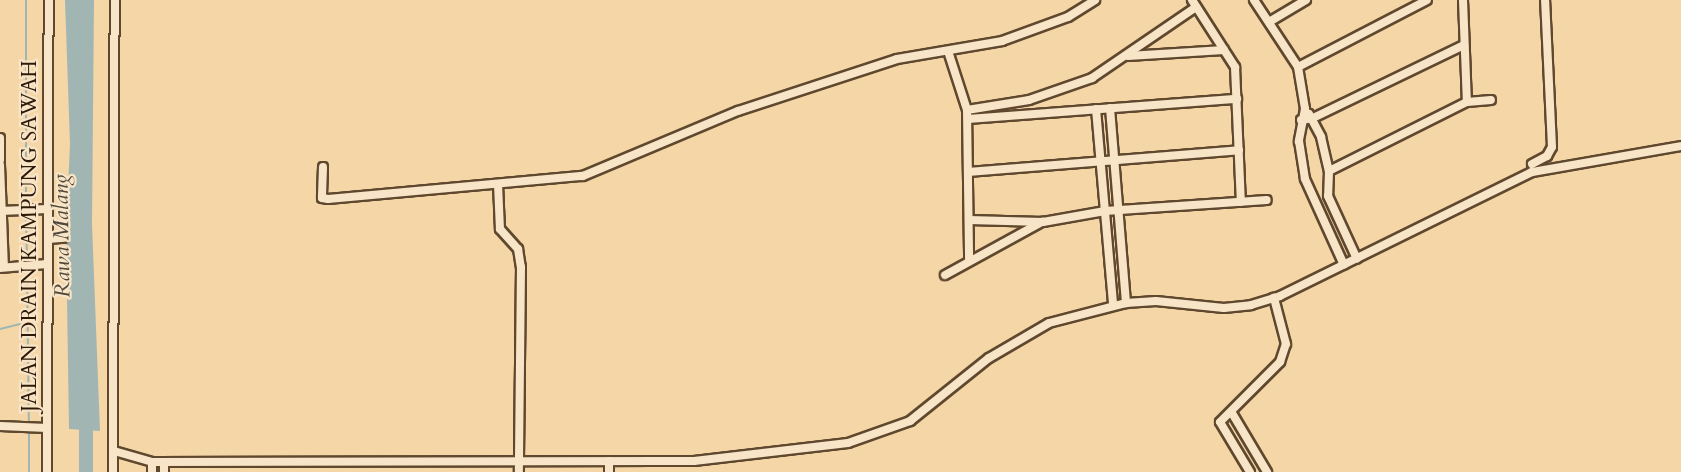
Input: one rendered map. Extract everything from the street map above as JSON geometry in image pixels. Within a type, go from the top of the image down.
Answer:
[{"type":"street","name":"JALAN DRAIN KAMPUNG SAWAH","points":[[47,472],[49,0]]},
{"type":"street","points":[[113,472],[115,0]]},
{"type":"street","points":[[323,167],[322,198],[583,176],[738,111],[897,59],[1002,41],[1045,26],[1095,0]]},
{"type":"street","points":[[1254,0],[1298,67],[1305,109],[1301,120],[1300,157],[1314,202],[1344,265]]},
{"type":"street","points":[[1269,22],[1306,0]]},
{"type":"street","points":[[1298,67],[1427,0]]},
{"type":"street","points":[[1463,0],[1467,102]]},
{"type":"street","points":[[1532,164],[1547,156],[1552,147],[1545,0]]},
{"type":"street","points":[[967,114],[1029,100],[1092,78],[1128,56],[1194,4],[1235,67],[1241,202]]},
{"type":"street","points":[[1301,120],[1313,118],[1464,45]]},
{"type":"street","points":[[1128,56],[1224,50]]},
{"type":"street","points":[[948,51],[967,114],[969,259]]},
{"type":"street","points":[[967,114],[1096,109],[1237,99]]},
{"type":"street","points":[[1329,171],[1467,102],[1491,100]]},
{"type":"street","points":[[1110,108],[1126,303]]},
{"type":"street","points":[[1096,109],[1113,304]]},
{"type":"street","points":[[1305,109],[1313,118],[1329,171],[1328,196],[1357,259]]},
{"type":"street","points":[[0,138],[0,160]]},
{"type":"street","points":[[114,451],[152,462],[694,461],[848,443],[882,434],[940,401],[1014,340],[1049,323],[1113,304],[1156,301],[1224,308],[1274,298],[1532,172],[1681,146]]},
{"type":"street","points":[[968,172],[1239,150]]},
{"type":"street","points":[[0,165],[2,267],[47,264]]},
{"type":"street","points":[[498,184],[500,229],[518,249],[521,267],[519,472]]},
{"type":"street","points":[[1314,202],[1328,196]]},
{"type":"street","points":[[969,220],[1043,222],[1105,211],[1268,200]]},
{"type":"street","points":[[0,211],[48,209]]},
{"type":"street","points":[[945,274],[969,259],[1043,222]]},
{"type":"street","points":[[48,239],[64,238]]},
{"type":"street","points":[[1250,472],[1220,422],[1232,413],[1280,362],[1286,344],[1274,298]]},
{"type":"street","points":[[1232,413],[1267,472]]},
{"type":"street","points":[[0,426],[47,428]]},
{"type":"street","points":[[607,461],[609,472]]},
{"type":"street","points":[[152,462],[152,472]]},
{"type":"street","points":[[164,462],[164,472]]},
{"type":"shaded area","points":[[65,0],[94,0],[92,224],[100,431],[69,429],[66,233],[70,144]]},
{"type":"waterway","points":[[26,0],[26,208]]},
{"type":"waterway","points":[[26,214],[27,262]]},
{"type":"waterway","points":[[27,268],[29,424]]},
{"type":"waterway","points":[[0,329],[29,322]]},
{"type":"waterway","name":"Rawa Malang","points":[[86,414],[86,472]]},
{"type":"waterway","points":[[29,430],[29,472]]}]
